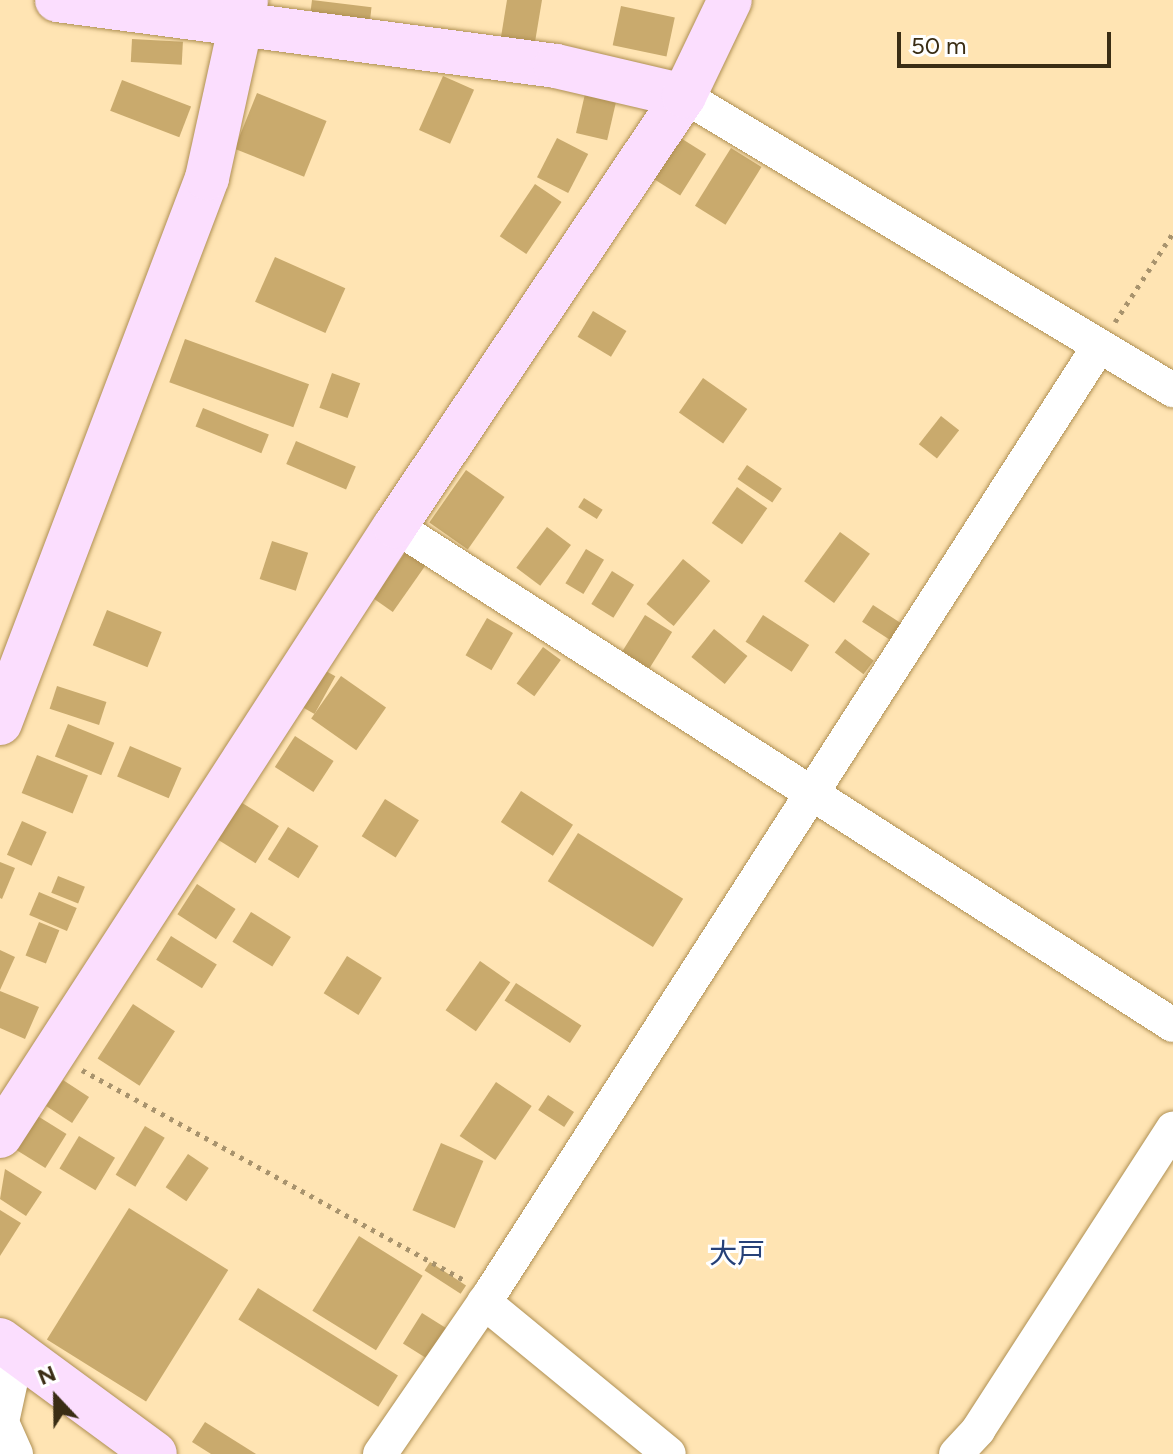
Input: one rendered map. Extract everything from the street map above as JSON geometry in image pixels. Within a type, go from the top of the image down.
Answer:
[{"type":"street","points":[[57,0],[244,12],[556,66],[684,96],[1173,390]]},
{"type":"street","points":[[0,1136],[395,526],[684,96],[730,0]]},
{"type":"street","points":[[0,723],[207,178],[244,12]]},
{"type":"street","points":[[380,1454],[487,1298],[810,790],[1099,346]]},
{"type":"street","points":[[395,526],[1173,1025]]},
{"type":"street","points":[[956,1454],[978,1430],[1173,1128]]},
{"type":"street","points":[[487,1298],[669,1454]]},
{"type":"street","points":[[9,1347],[2,1422],[16,1454]]},
{"type":"street","points":[[9,1347],[155,1454]]},
{"type":"path","points":[[1099,346],[1173,233]]},
{"type":"path","points":[[53,1054],[487,1298]]},
{"type":"building","points":[[312,0],[372,7],[369,26],[310,19]]},
{"type":"building","points":[[507,0],[542,0],[535,42],[501,37]]},
{"type":"building","points":[[621,6],[675,17],[666,57],[613,45]]},
{"type":"building","points":[[132,39],[183,42],[182,65],[131,62]]},
{"type":"building","points":[[443,76],[474,90],[450,144],[419,130]]},
{"type":"building","points":[[122,80],[191,107],[179,137],[110,111]]},
{"type":"building","points":[[257,93],[327,121],[304,177],[235,149]]},
{"type":"building","points":[[585,94],[616,101],[607,140],[576,133]]},
{"type":"building","points":[[679,137],[706,154],[680,196],[653,179]]},
{"type":"building","points":[[557,138],[588,154],[568,193],[537,177]]},
{"type":"building","points":[[731,148],[762,167],[725,225],[695,206]]},
{"type":"building","points":[[535,184],[562,202],[526,254],[500,236]]},
{"type":"building","points":[[275,257],[345,288],[325,333],[255,302]]},
{"type":"building","points":[[593,311],[626,331],[611,357],[578,337]]},
{"type":"building","points":[[185,339],[309,384],[293,427],[169,382]]},
{"type":"building","points":[[332,373],[360,383],[348,418],[319,408]]},
{"type":"building","points":[[703,378],[747,409],[723,443],[679,412]]},
{"type":"building","points":[[203,408],[269,435],[261,453],[196,427]]},
{"type":"building","points":[[941,416],[959,430],[937,459],[919,444]]},
{"type":"building","points":[[296,441],[356,466],[346,489],[286,464]]},
{"type":"building","points":[[747,465],[782,488],[772,503],[737,479]]},
{"type":"building","points":[[466,470],[505,497],[468,549],[429,522]]},
{"type":"building","points":[[737,487],[767,508],[742,544],[712,523]]},
{"type":"building","points":[[584,498],[603,510],[597,519],[578,507]]},
{"type":"building","points":[[547,527],[571,545],[540,586],[516,568]]},
{"type":"building","points":[[840,532],[870,554],[834,603],[804,581]]},
{"type":"building","points":[[272,541],[308,553],[296,591],[260,579]]},
{"type":"building","points":[[586,549],[604,560],[583,594],[565,583]]},
{"type":"building","points":[[407,550],[427,564],[393,612],[373,598]]},
{"type":"building","points":[[683,559],[710,581],[674,626],[646,604]]},
{"type":"building","points":[[612,571],[634,585],[613,618],[591,604]]},
{"type":"building","points":[[873,605],[901,623],[890,640],[862,622]]},
{"type":"building","points":[[107,610],[162,632],[147,667],[93,645]]},
{"type":"building","points":[[645,615],[672,632],[649,668],[622,651]]},
{"type":"building","points":[[763,615],[809,645],[792,672],[746,642]]},
{"type":"building","points":[[487,618],[513,633],[491,670],[466,655]]},
{"type":"building","points":[[714,629],[747,656],[725,684],[691,657]]},
{"type":"building","points":[[845,639],[874,661],[864,674],[835,653]]},
{"type":"building","points":[[543,647],[561,660],[534,696],[517,683]]},
{"type":"building","points":[[324,670],[335,676],[315,714],[303,708]]},
{"type":"building","points":[[341,676],[386,708],[356,750],[311,719]]},
{"type":"building","points":[[57,686],[106,702],[99,725],[50,709]]},
{"type":"building","points":[[68,724],[114,743],[101,775],[55,756]]},
{"type":"building","points":[[295,736],[334,761],[313,792],[275,767]]},
{"type":"building","points":[[130,746],[182,768],[169,798],[117,776]]},
{"type":"building","points":[[37,755],[88,776],[73,814],[22,793]]},
{"type":"building","points":[[521,791],[573,825],[553,856],[501,822]]},
{"type":"building","points":[[385,799],[419,820],[396,858],[362,836]]},
{"type":"building","points":[[239,801],[279,826],[256,863],[216,838]]},
{"type":"building","points":[[22,821],[47,832],[32,866],[7,855]]},
{"type":"building","points":[[288,827],[319,846],[298,878],[268,859]]},
{"type":"building","points":[[578,833],[683,899],[653,947],[548,881]]},
{"type":"building","points":[[0,862],[15,868],[2,899],[0,898]]},
{"type":"building","points":[[58,876],[85,887],[78,904],[51,893]]},
{"type":"building","points":[[197,884],[236,909],[216,939],[177,914]]},
{"type":"building","points":[[39,892],[77,908],[67,931],[29,915]]},
{"type":"building","points":[[251,912],[291,937],[272,967],[232,942]]},
{"type":"building","points":[[39,922],[59,930],[46,964],[26,955]]},
{"type":"building","points":[[171,936],[217,965],[202,988],[156,960]]},
{"type":"building","points":[[0,950],[15,957],[0,990]]},
{"type":"building","points":[[347,956],[382,978],[358,1015],[324,993]]},
{"type":"building","points":[[480,961],[510,982],[476,1031],[446,1010]]},
{"type":"building","points":[[516,983],[581,1025],[570,1043],[505,1001]]},
{"type":"building","points":[[0,991],[39,1007],[25,1039],[0,1028]]},
{"type":"building","points":[[133,1004],[175,1031],[140,1086],[98,1059]]},
{"type":"building","points":[[63,1080],[89,1097],[72,1123],[46,1106]]},
{"type":"building","points":[[496,1082],[532,1106],[495,1160],[460,1136]]},
{"type":"building","points":[[548,1095],[574,1112],[564,1127],[538,1110]]},
{"type":"building","points":[[36,1115],[67,1134],[45,1168],[15,1149]]},
{"type":"building","points":[[145,1126],[165,1138],[135,1187],[116,1175]]},
{"type":"building","points":[[79,1136],[115,1158],[95,1190],[59,1169]]},
{"type":"building","points":[[441,1143],[483,1161],[455,1228],[412,1210]]},
{"type":"building","points":[[188,1154],[209,1168],[186,1201],[166,1187]]},
{"type":"building","points":[[5,1169],[42,1192],[26,1216],[0,1199]]},
{"type":"building","points":[[129,1208],[228,1270],[146,1401],[47,1339]]},
{"type":"building","points":[[0,1210],[21,1223],[0,1256]]},
{"type":"building","points":[[359,1236],[423,1276],[376,1350],[312,1311]]},
{"type":"building","points":[[430,1262],[466,1285],[461,1294],[425,1270]]},
{"type":"building","points":[[258,1288],[398,1375],[378,1407],[238,1319]]},
{"type":"building","points":[[422,1313],[449,1330],[430,1360],[403,1344]]},
{"type":"building","points":[[205,1422],[256,1454],[211,1454],[192,1442]]},
{"type":"district","name":"大戸","points":[[737,1253]]}]
